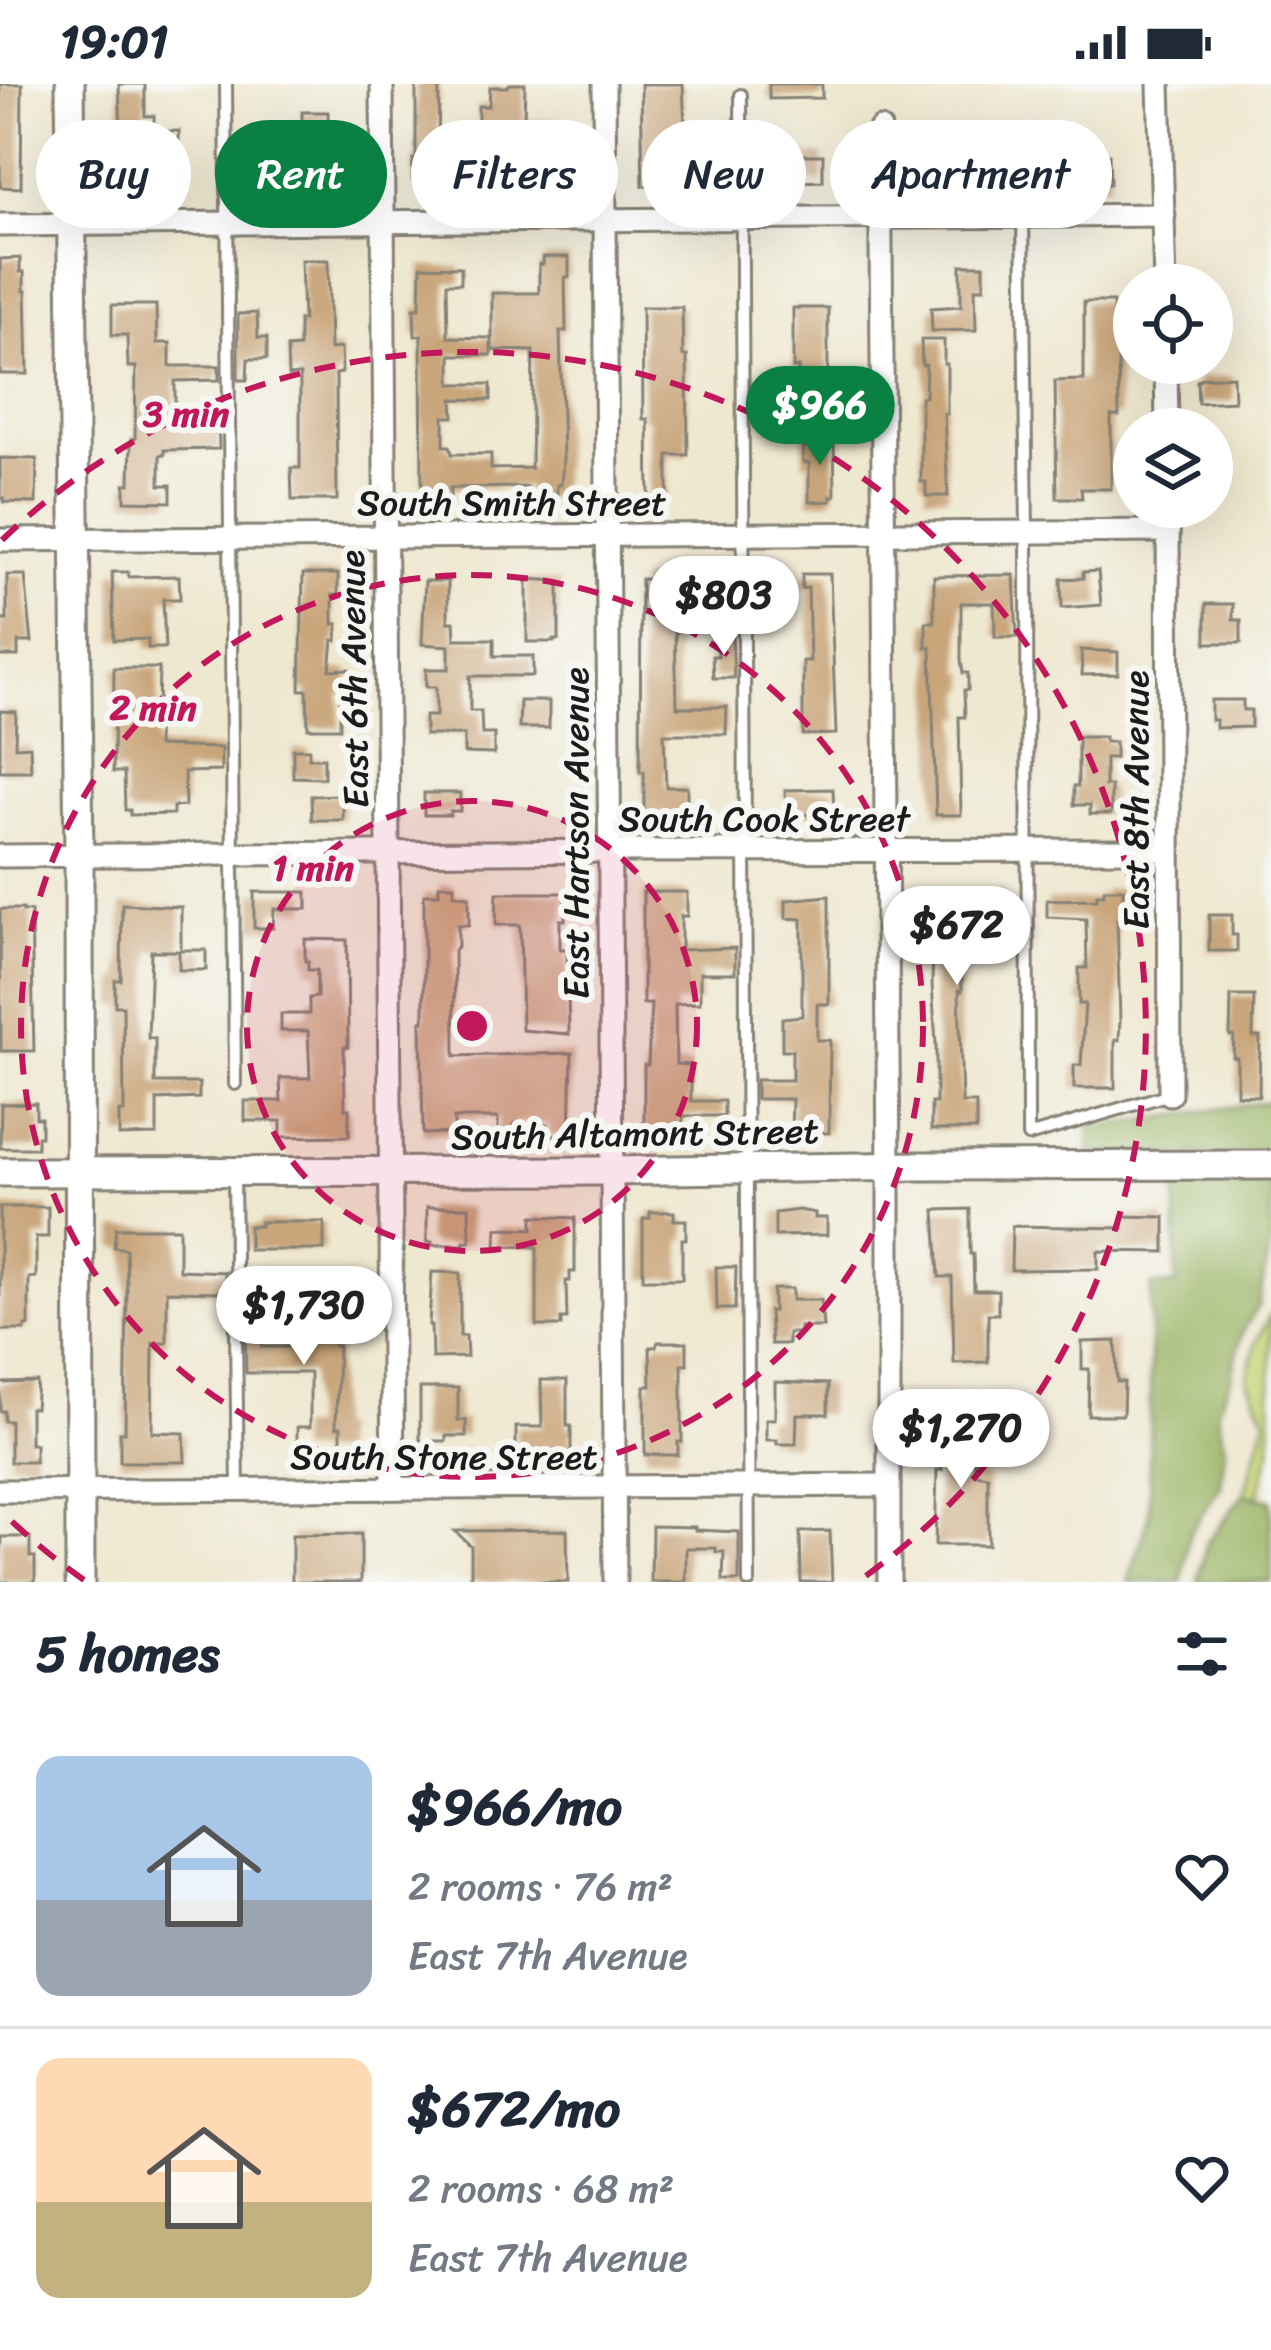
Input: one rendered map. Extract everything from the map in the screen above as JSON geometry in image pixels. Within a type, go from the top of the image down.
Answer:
[{"type":"street","points":[[70,84],[71,120]]},
{"type":"street","name":"East 6th Avenue","points":[[382,84],[382,120]]},
{"type":"street","name":"East Hartson Avenue","points":[[604,84],[604,120]]},
{"type":"street","points":[[1159,84],[1165,264]]},
{"type":"street","points":[[1112,215],[1164,215]]},
{"type":"street","points":[[0,225],[36,224]]},
{"type":"street","points":[[72,228],[80,1582]]},
{"type":"street","name":"East 6th Avenue","points":[[382,228],[393,1488]]},
{"type":"street","name":"East Hartson Avenue","points":[[605,228],[615,1582]]},
{"type":"street","points":[[880,228],[889,1582]]},
{"type":"street","name":"South Smith Street","points":[[0,540],[1168,531]]},
{"type":"street","name":"East 8th Avenue","points":[[1168,531],[1170,1094]]},
{"type":"street","name":"South Cook Street","points":[[0,856],[1168,850]]},
{"type":"street","name":"South Altamont Street","points":[[0,1172],[1271,1165]]},
{"type":"street","name":"South Stone Street","points":[[0,1491],[889,1485]]},
{"type":"lane","points":[[226,84],[226,120]]},
{"type":"lane","points":[[741,95],[741,120]]},
{"type":"lane","points":[[226,228],[235,1084]]},
{"type":"lane","points":[[741,228],[748,1582]]},
{"type":"lane","points":[[1023,228],[1028,1136],[1170,1094]]},
{"type":"lane","points":[[234,1171],[238,1491]]},
{"type":"green space","points":[[1271,1101],[1271,1156],[1089,1153],[1090,1128]]},
{"type":"green space","points":[[1271,1182],[1271,1237],[1259,1304],[1242,1333],[1217,1411],[1225,1446],[1221,1485],[1189,1534],[1182,1582],[1128,1582],[1149,1517],[1151,1286],[1176,1285],[1176,1184]]},
{"type":"green space","points":[[1271,1313],[1271,1449],[1258,1497],[1244,1494],[1266,1419],[1247,1379],[1256,1343]]},
{"type":"green space","points":[[1244,1494],[1271,1500],[1271,1582],[1198,1582],[1207,1542]]},
{"type":"building","points":[[0,84],[22,84],[21,188],[0,187]]},
{"type":"building","points":[[119,84],[145,84],[145,116],[154,116],[154,120],[120,120]]},
{"type":"building","points":[[416,84],[439,84],[439,120],[416,120]]},
{"type":"building","points":[[525,84],[524,120],[478,120],[478,106],[489,106],[490,87]]},
{"type":"building","points":[[641,84],[683,84],[685,120],[642,120],[642,135]]},
{"type":"building","points":[[769,84],[822,84],[822,98],[769,99]]},
{"type":"building","points":[[302,112],[328,112],[328,120],[302,120]]},
{"type":"building","points":[[806,155],[823,155],[823,181],[806,182]]},
{"type":"building","points":[[543,257],[569,257],[566,331],[560,331],[563,459],[557,498],[527,498],[527,487],[450,488],[450,497],[422,498],[421,335],[415,336],[414,308],[420,308],[421,266],[461,267],[461,283],[447,283],[448,337],[491,338],[491,355],[451,355],[451,384],[491,384],[491,400],[453,399],[454,417],[444,417],[444,446],[450,446],[452,454],[491,454],[491,469],[531,468],[533,351],[492,350],[492,293],[539,293]]},
{"type":"building","points":[[20,258],[26,291],[28,374],[0,374],[0,259]]},
{"type":"building","points":[[301,260],[328,260],[330,349],[341,348],[342,373],[336,374],[337,500],[292,500],[291,468],[300,468],[300,375],[288,376],[287,348],[299,347]]},
{"type":"building","points":[[961,265],[984,265],[984,288],[975,288],[976,330],[932,331],[931,308],[961,306]]},
{"type":"building","points":[[1084,302],[1113,302],[1113,384],[1118,384],[1119,408],[1113,408],[1111,416],[1111,489],[1081,489],[1082,498],[1057,498],[1055,381],[1084,380]]},
{"type":"building","points":[[112,305],[156,305],[157,343],[170,343],[170,366],[219,366],[219,380],[175,381],[175,411],[218,411],[219,449],[164,450],[160,485],[171,485],[171,502],[125,501],[131,439],[135,439],[136,367],[128,367],[127,335],[112,335]]},
{"type":"building","points":[[642,307],[682,307],[688,455],[668,455],[668,500],[649,500]]},
{"type":"building","points":[[793,308],[828,308],[828,374],[798,374],[798,367],[793,368]]},
{"type":"building","points":[[257,313],[258,338],[267,338],[267,359],[248,359],[247,380],[238,380],[238,314]]},
{"type":"building","points":[[921,340],[944,340],[948,496],[926,496],[926,482],[921,482],[921,397],[925,397],[926,365],[922,365]]},
{"type":"building","points":[[1233,376],[1234,401],[1198,403],[1197,384],[1233,384]]},
{"type":"building","points":[[803,438],[834,440],[835,496],[831,501],[809,502],[809,463],[803,463]]},
{"type":"building","points":[[0,458],[37,459],[36,503],[0,498]]},
{"type":"building","points":[[1098,571],[1101,605],[1062,608],[1061,579],[1083,578],[1083,572]]},
{"type":"building","points":[[112,572],[128,572],[129,577],[179,576],[180,599],[163,599],[165,648],[148,648],[148,639],[114,640]]},
{"type":"building","points":[[303,574],[338,574],[338,595],[333,595],[337,641],[333,640],[330,670],[349,669],[349,693],[340,693],[340,728],[308,728],[307,690],[300,690]]},
{"type":"building","points":[[802,574],[830,574],[836,734],[803,735],[803,661],[810,661],[808,588],[802,589]]},
{"type":"building","points":[[7,575],[25,575],[32,642],[18,642],[18,656],[0,656],[0,620],[7,620]]},
{"type":"building","points":[[1014,575],[1017,637],[995,637],[994,603],[961,603],[961,660],[963,673],[968,673],[968,690],[964,690],[965,717],[959,717],[961,815],[936,815],[931,647],[926,647],[926,622],[934,622],[934,576]]},
{"type":"building","points":[[527,579],[559,581],[559,640],[527,642]]},
{"type":"building","points":[[641,579],[688,580],[688,604],[679,605],[675,631],[677,707],[727,707],[726,734],[664,734],[666,787],[687,787],[687,814],[644,814]]},
{"type":"building","points":[[425,581],[448,581],[448,622],[454,622],[455,639],[494,639],[494,656],[533,656],[533,676],[470,676],[470,711],[481,711],[482,734],[494,734],[494,754],[464,753],[464,735],[425,735],[425,716],[436,716],[436,687],[426,687],[426,669],[449,669],[449,646],[422,644]]},
{"type":"building","points":[[1206,604],[1233,604],[1233,620],[1241,620],[1241,643],[1206,643]]},
{"type":"building","points":[[717,634],[732,634],[734,678],[713,678]]},
{"type":"building","points":[[1081,650],[1118,652],[1118,674],[1082,675]]},
{"type":"building","points":[[114,668],[159,668],[157,746],[221,748],[221,771],[184,772],[185,806],[173,807],[173,814],[130,815],[125,810],[124,772],[113,772]]},
{"type":"building","points":[[1211,700],[1243,700],[1243,710],[1251,710],[1251,727],[1216,728]]},
{"type":"building","points":[[520,701],[549,701],[549,728],[519,728]]},
{"type":"building","points":[[0,711],[16,712],[15,747],[30,746],[31,771],[0,771]]},
{"type":"building","points":[[1078,737],[1105,737],[1105,742],[1115,742],[1115,758],[1105,758],[1111,814],[1090,814],[1090,805],[1074,805]]},
{"type":"building","points":[[293,749],[309,749],[309,758],[324,758],[324,778],[293,777]]},
{"type":"building","points":[[833,789],[834,814],[786,815],[785,790]]},
{"type":"building","points":[[424,793],[460,793],[460,811],[424,815]]},
{"type":"building","points":[[343,795],[343,820],[312,820],[311,796]]},
{"type":"building","points":[[439,885],[454,885],[454,894],[469,896],[469,925],[458,925],[454,950],[455,1056],[572,1053],[570,1135],[548,1135],[548,1124],[517,1123],[514,1134],[498,1134],[498,1118],[454,1118],[454,1133],[423,1134],[424,894],[439,894]]},
{"type":"building","points":[[1104,889],[1123,889],[1123,919],[1117,919],[1120,1020],[1115,1088],[1074,1088],[1074,1065],[1081,1065],[1085,1004],[1079,1004],[1079,968],[1087,968],[1086,919],[1047,917],[1047,900],[1097,899]]},
{"type":"building","points":[[929,891],[1002,891],[1002,958],[962,958],[962,1103],[976,1103],[976,1130],[931,1130],[936,1043]]},
{"type":"building","points":[[254,892],[307,892],[307,909],[274,909],[273,928],[254,928]]},
{"type":"building","points":[[643,892],[687,892],[681,950],[735,948],[735,973],[700,973],[700,1003],[675,1004],[676,1064],[691,1065],[691,1101],[724,1101],[724,1116],[683,1116],[683,1133],[644,1133],[644,1065],[648,1065],[651,1004],[643,1004]]},
{"type":"building","points":[[497,893],[565,893],[560,949],[567,949],[569,1034],[522,1030],[520,925],[496,925]]},
{"type":"building","points":[[829,896],[829,1004],[817,1004],[817,1040],[830,1040],[829,1133],[791,1132],[792,1099],[756,1099],[756,1080],[792,1080],[792,1050],[782,1050],[782,1018],[802,1016],[802,919],[786,918],[786,900]]},
{"type":"building","points":[[122,904],[181,907],[181,950],[206,950],[206,970],[179,970],[179,951],[151,951],[148,1038],[155,1038],[155,1083],[199,1083],[199,1098],[157,1100],[157,1135],[119,1136],[119,1112],[124,1112],[123,1006],[115,1006],[115,980],[121,980]]},
{"type":"building","points":[[0,909],[31,911],[34,1051],[1,1051]]},
{"type":"building","points":[[1209,915],[1232,915],[1237,951],[1209,951]]},
{"type":"building","points":[[305,939],[347,940],[348,1047],[344,1047],[349,1136],[281,1137],[281,1121],[245,1121],[245,1101],[281,1101],[280,1078],[310,1078],[308,1031],[281,1031],[281,1014],[309,1014],[309,998],[317,997],[317,970],[308,970]]},
{"type":"building","points":[[1231,996],[1254,996],[1253,1037],[1260,1037],[1259,1096],[1237,1095]]},
{"type":"building","points":[[36,1103],[36,1118],[41,1118],[37,1148],[0,1148],[1,1104]]},
{"type":"building","points":[[0,1207],[48,1207],[48,1237],[36,1237],[36,1277],[29,1278],[29,1326],[25,1330],[0,1330]]},
{"type":"building","points":[[427,1207],[469,1207],[470,1242],[427,1242]]},
{"type":"building","points":[[970,1209],[974,1290],[998,1290],[998,1314],[988,1314],[988,1362],[954,1363],[952,1277],[939,1277],[935,1210]]},
{"type":"building","points":[[799,1210],[827,1218],[827,1235],[775,1236],[775,1213]]},
{"type":"building","points":[[650,1212],[674,1212],[674,1220],[686,1220],[682,1279],[643,1279],[643,1219],[650,1218]]},
{"type":"building","points":[[533,1216],[575,1218],[575,1272],[566,1281],[567,1319],[561,1319],[561,1326],[537,1326],[537,1247],[496,1246],[497,1228],[533,1229]]},
{"type":"building","points":[[1123,1216],[1165,1217],[1165,1252],[1098,1251],[1098,1269],[1011,1270],[1012,1226],[1123,1228]]},
{"type":"building","points":[[260,1222],[324,1222],[324,1250],[249,1250],[249,1226],[260,1226]]},
{"type":"building","points":[[116,1228],[179,1228],[179,1270],[225,1272],[225,1292],[167,1291],[167,1343],[153,1343],[152,1432],[184,1433],[185,1462],[120,1462],[120,1432],[125,1432],[127,1290],[126,1249],[114,1247]]},
{"type":"building","points":[[716,1267],[736,1267],[735,1309],[717,1309]]},
{"type":"building","points":[[432,1272],[460,1273],[460,1336],[466,1336],[467,1357],[432,1358]]},
{"type":"building","points":[[773,1289],[792,1289],[792,1300],[821,1300],[823,1327],[800,1327],[800,1333],[788,1333],[788,1344],[771,1344]]},
{"type":"building","points":[[297,1299],[334,1299],[336,1427],[341,1427],[341,1452],[297,1452],[297,1427],[310,1427],[310,1373],[246,1373],[245,1308],[263,1308],[262,1347],[297,1347]]},
{"type":"building","points":[[1116,1341],[1117,1382],[1124,1382],[1123,1415],[1088,1415],[1089,1369],[1082,1369],[1082,1342]]},
{"type":"building","points":[[658,1342],[687,1342],[678,1455],[645,1455],[645,1386],[651,1386],[650,1347]]},
{"type":"building","points":[[541,1380],[567,1380],[571,1452],[516,1453],[516,1427],[542,1427]]},
{"type":"building","points":[[37,1382],[35,1408],[30,1408],[35,1462],[10,1462],[10,1421],[4,1421],[4,1411],[0,1411],[0,1383]]},
{"type":"building","points":[[775,1382],[828,1384],[828,1414],[797,1414],[796,1444],[766,1440],[766,1419],[775,1419]]},
{"type":"building","points":[[420,1388],[458,1388],[458,1420],[466,1420],[466,1436],[420,1441]]},
{"type":"building","points":[[942,1426],[979,1426],[975,1474],[988,1476],[988,1545],[935,1545]]},
{"type":"building","points":[[652,1526],[739,1532],[739,1581],[723,1581],[724,1552],[686,1548],[686,1582],[651,1582]]},
{"type":"building","points":[[567,1530],[568,1582],[471,1582],[471,1546],[455,1531]]},
{"type":"building","points":[[830,1531],[832,1582],[801,1582],[800,1532]]},
{"type":"building","points":[[361,1534],[361,1582],[292,1582],[292,1535]]},
{"type":"building","points":[[2,1537],[30,1537],[35,1582],[0,1582]]}]
